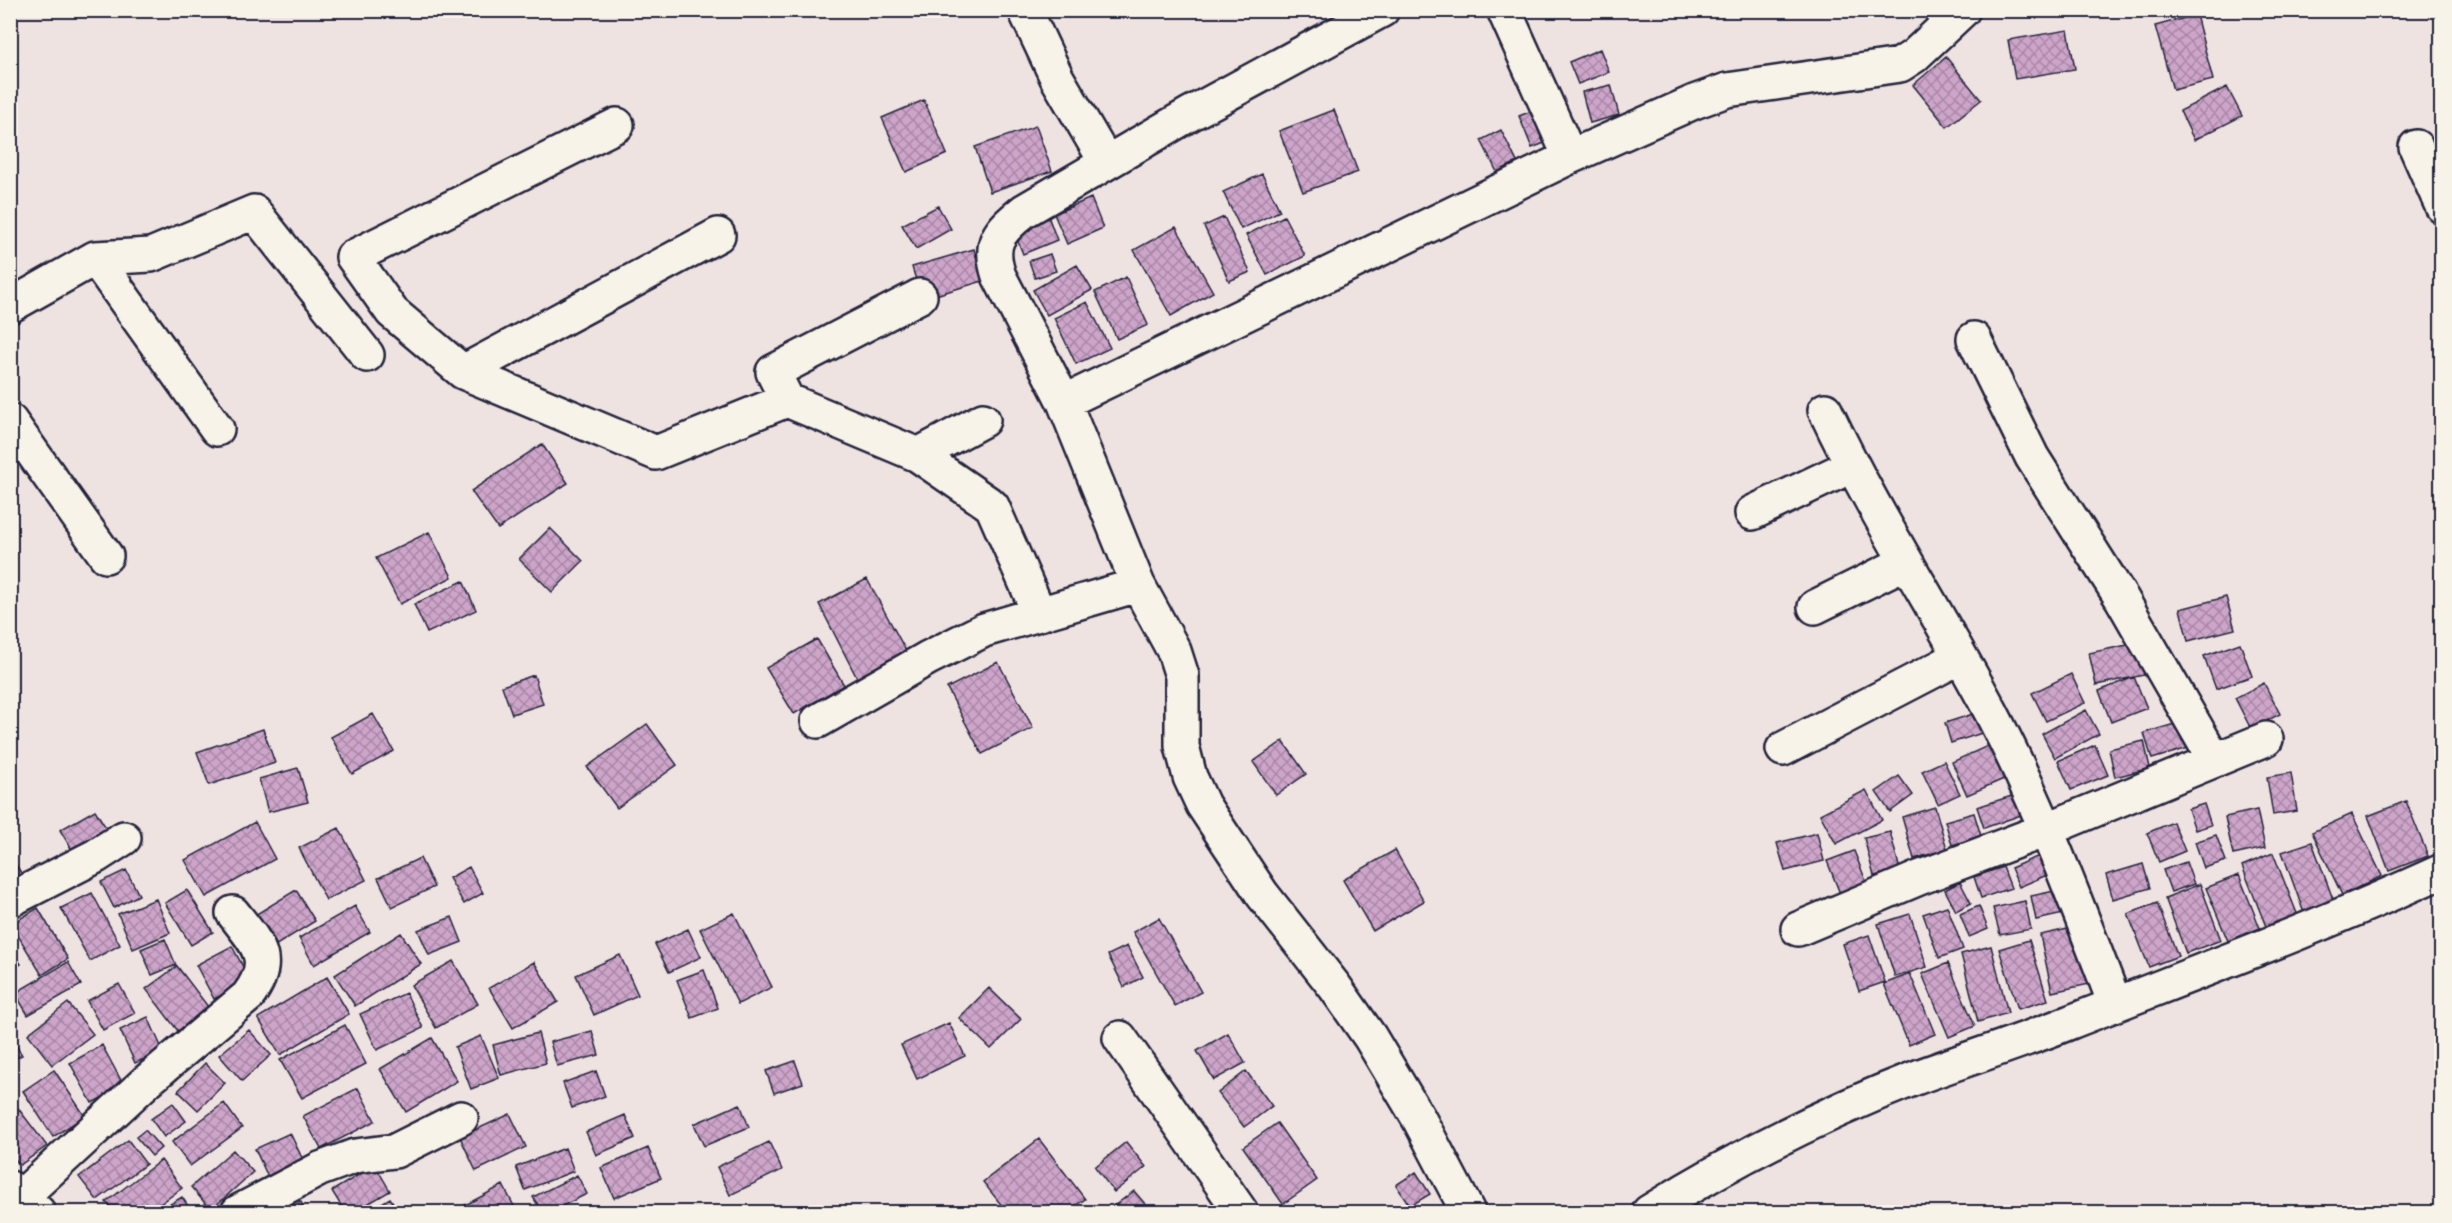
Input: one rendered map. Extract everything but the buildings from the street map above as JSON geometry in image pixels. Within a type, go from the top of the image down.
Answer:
[{"type":"street","points":[[1025,10],[1057,78],[1106,162]]},
{"type":"street","points":[[1382,10],[1106,162],[1024,211],[1002,229],[995,244],[993,259],[999,276],[1064,402],[1138,585],[1177,659],[1182,676],[1182,746],[1190,777],[1203,805],[1262,894],[1335,987],[1370,1036],[1419,1119],[1468,1212]]},
{"type":"street","points":[[1504,10],[1570,157]]},
{"type":"street","points":[[1064,402],[1570,157],[1662,115],[1727,90],[1900,65],[1914,56],[1963,10]]},
{"type":"street","points":[[617,124],[354,257],[392,312],[463,372],[656,453],[787,400]]},
{"type":"street","points":[[2416,147],[2442,206]]},
{"type":"street","points":[[10,306],[95,258],[150,255],[254,212],[366,355]]},
{"type":"street","points":[[463,372],[718,235]]},
{"type":"street","points":[[95,258],[217,429]]},
{"type":"street","points":[[920,296],[773,372],[787,400],[918,455],[992,506],[1039,613]]},
{"type":"street","points":[[1974,339],[2032,457],[2122,599],[2214,759]]},
{"type":"street","points":[[1825,410],[1851,466],[1991,712],[2048,829],[2115,1004]]},
{"type":"street","points":[[10,420],[106,556]]},
{"type":"street","points":[[918,455],[983,420]]},
{"type":"street","points":[[1752,513],[1851,466]]},
{"type":"street","points":[[1815,607],[1906,562]]},
{"type":"street","points":[[818,721],[928,658],[984,630],[1138,585]]},
{"type":"street","points":[[1783,749],[1960,657]]},
{"type":"street","points":[[1798,929],[2266,739]]},
{"type":"street","points":[[10,900],[96,856],[124,838]]},
{"type":"street","points":[[1649,1212],[1725,1165],[1790,1132],[1915,1078],[2115,1004],[2442,871]]},
{"type":"street","points":[[23,1199],[147,1081],[248,996],[260,980],[263,969],[257,946],[233,913]]},
{"type":"street","points":[[1120,1038],[1241,1212]]},
{"type":"street","points":[[238,1212],[320,1169],[355,1155],[395,1150],[461,1118]]}]
